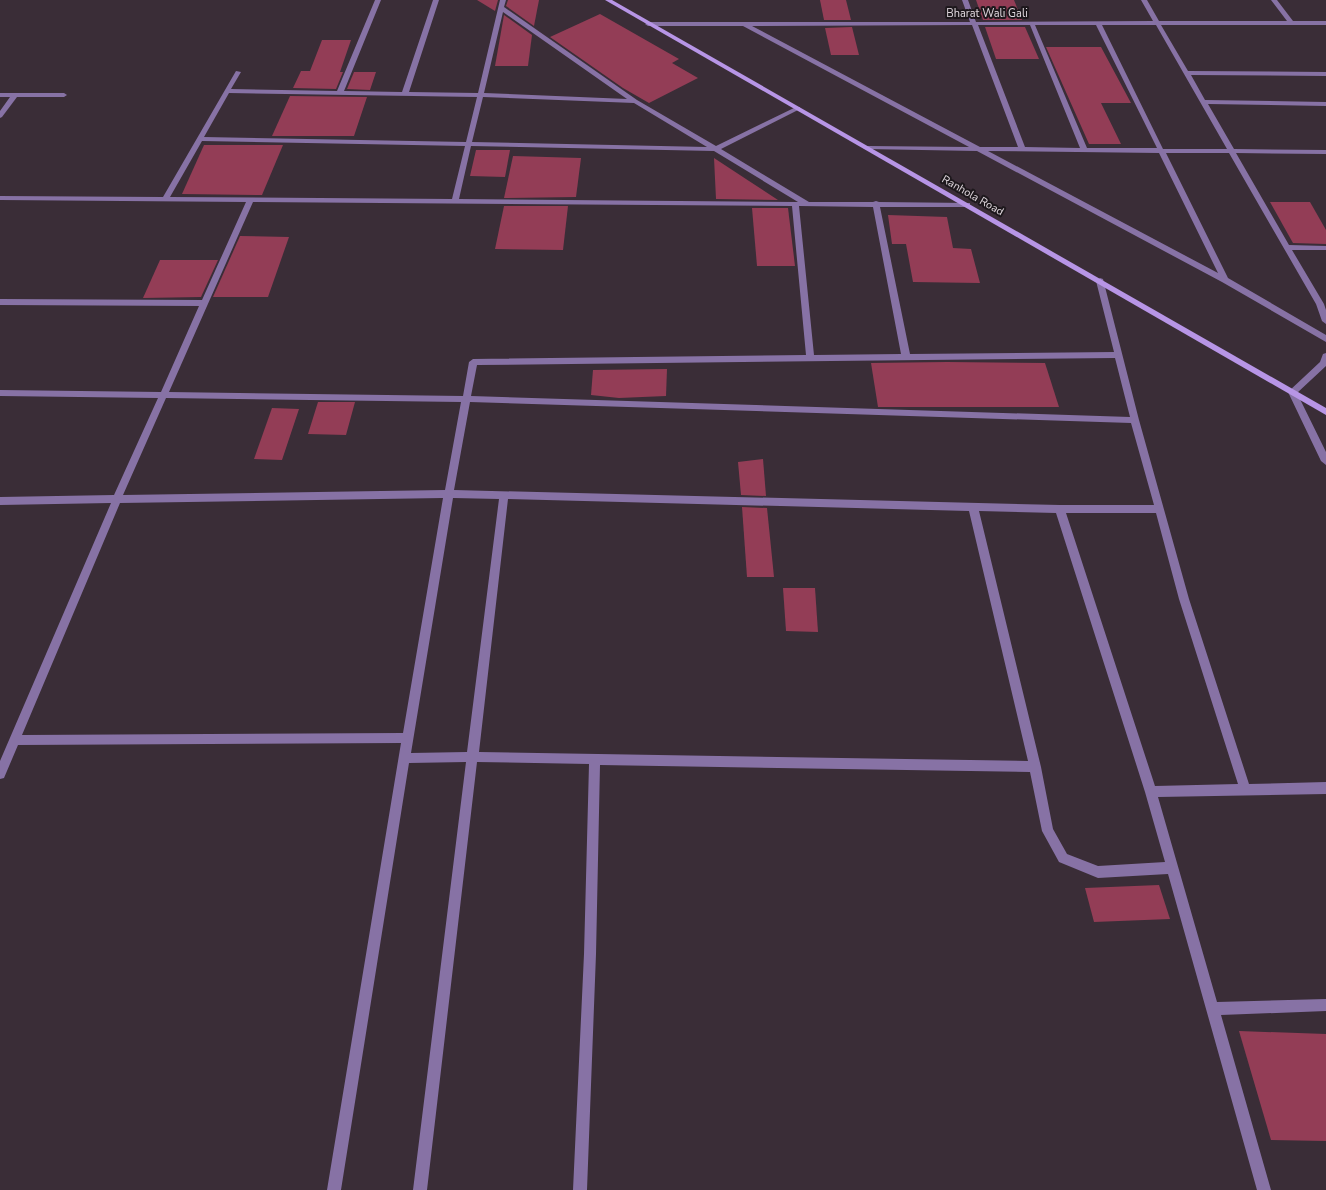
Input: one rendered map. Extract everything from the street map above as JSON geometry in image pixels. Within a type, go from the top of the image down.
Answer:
[{"type":"street","points":[[339,94],[378,0]]},
{"type":"street","points":[[405,94],[436,0]]},
{"type":"street","points":[[455,200],[503,0]]},
{"type":"street","name":"Ranhola Road","points":[[608,0],[1326,412]]},
{"type":"street","points":[[965,0],[1022,149]]},
{"type":"street","points":[[1144,0],[1287,247],[1323,304],[1326,321]]},
{"type":"street","points":[[1274,0],[1291,23]]},
{"type":"street","points":[[501,8],[635,101],[806,203]]},
{"type":"street","points":[[742,23],[1225,280],[1326,339]]},
{"type":"street","points":[[1098,23],[1225,280]]},
{"type":"street","name":"Bharat Wali Gali","points":[[648,24],[1326,23]]},
{"type":"street","points":[[1032,24],[1084,150]]},
{"type":"street","points":[[165,199],[238,72]]},
{"type":"street","points":[[1185,73],[1326,74]]},
{"type":"street","points":[[227,91],[480,95],[635,101]]},
{"type":"street","points":[[0,95],[64,96]]},
{"type":"street","points":[[0,116],[15,95]]},
{"type":"street","points":[[1202,102],[1326,104]]},
{"type":"street","points":[[200,139],[716,149],[798,108]]},
{"type":"street","points":[[868,148],[1326,152]]},
{"type":"street","points":[[0,198],[967,205]]},
{"type":"street","points":[[0,774],[117,500],[251,199]]},
{"type":"street","points":[[795,203],[810,357]]},
{"type":"street","points":[[876,203],[906,356]]},
{"type":"street","points":[[1287,247],[1326,248]]},
{"type":"street","points":[[1100,281],[1135,420],[1184,599],[1245,790]]},
{"type":"street","points":[[0,302],[205,303]]},
{"type":"street","points":[[334,1190],[404,758],[465,399],[473,362],[1119,355]]},
{"type":"street","points":[[1325,361],[1292,392],[1326,461]]},
{"type":"street","points":[[0,394],[465,399],[1135,420]]},
{"type":"street","points":[[0,501],[449,494],[1060,509],[1160,509]]},
{"type":"street","points":[[420,1190],[504,495]]},
{"type":"street","points":[[973,506],[1036,767],[1048,831],[1063,858],[1098,872],[1171,868]]},
{"type":"street","points":[[1060,509],[1151,792],[1171,868],[1264,1190]]},
{"type":"street","points":[[15,740],[408,738]]},
{"type":"street","points":[[404,758],[472,757],[1036,767]]},
{"type":"street","points":[[580,1190],[590,954],[595,759]]},
{"type":"street","points":[[1151,792],[1326,788]]},
{"type":"street","points":[[1212,1009],[1326,1005]]},
{"type":"building","points":[[477,0],[498,0],[495,11]]},
{"type":"building","points":[[508,0],[539,0],[534,26],[506,6]]},
{"type":"building","points":[[820,0],[846,0],[851,20],[824,20]]},
{"type":"building","points":[[976,0],[1014,0],[1022,20],[983,20]]},
{"type":"building","points":[[600,14],[679,59],[672,63],[698,78],[649,103],[623,88],[550,37]]},
{"type":"building","points":[[504,15],[532,35],[528,66],[495,66]]},
{"type":"building","points":[[852,27],[859,55],[831,55],[825,28]]},
{"type":"building","points":[[985,27],[1025,27],[1039,59],[996,59]]},
{"type":"building","points":[[322,40],[351,40],[340,72],[343,72],[336,89],[293,88],[301,71],[310,71]]},
{"type":"building","points":[[1046,47],[1101,47],[1131,103],[1101,103],[1121,144],[1089,144]]},
{"type":"building","points":[[354,72],[376,72],[370,90],[347,89]]},
{"type":"building","points":[[290,96],[367,97],[354,136],[272,136]]},
{"type":"building","points":[[204,145],[283,145],[262,195],[182,194]]},
{"type":"building","points":[[476,150],[510,150],[505,177],[470,176]]},
{"type":"building","points":[[513,156],[581,158],[576,197],[504,198]]},
{"type":"building","points":[[714,158],[749,181],[778,200],[716,199]]},
{"type":"building","points":[[1270,202],[1310,202],[1326,230],[1326,244],[1293,243]]},
{"type":"building","points":[[504,206],[568,206],[563,250],[495,249]]},
{"type":"building","points":[[752,208],[788,208],[795,266],[757,266]]},
{"type":"building","points":[[888,215],[947,217],[953,248],[971,249],[980,283],[913,282],[906,244],[892,244]]},
{"type":"building","points":[[240,236],[289,237],[268,297],[213,297]]},
{"type":"building","points":[[160,260],[218,260],[201,297],[143,298]]},
{"type":"building","points":[[871,363],[1045,363],[1059,407],[878,407]]},
{"type":"building","points":[[667,369],[666,396],[619,398],[591,395],[593,370]]},
{"type":"building","points":[[318,402],[355,402],[346,435],[308,434]]},
{"type":"building","points":[[272,408],[299,409],[282,460],[254,459]]},
{"type":"building","points":[[763,459],[766,496],[741,495],[738,462]]},
{"type":"building","points":[[742,507],[767,508],[774,577],[747,577]]},
{"type":"building","points":[[783,588],[815,588],[818,632],[786,631]]},
{"type":"building","points":[[1159,885],[1170,919],[1094,922],[1085,888]]},
{"type":"building","points":[[1239,1031],[1326,1034],[1326,1141],[1271,1140]]}]
